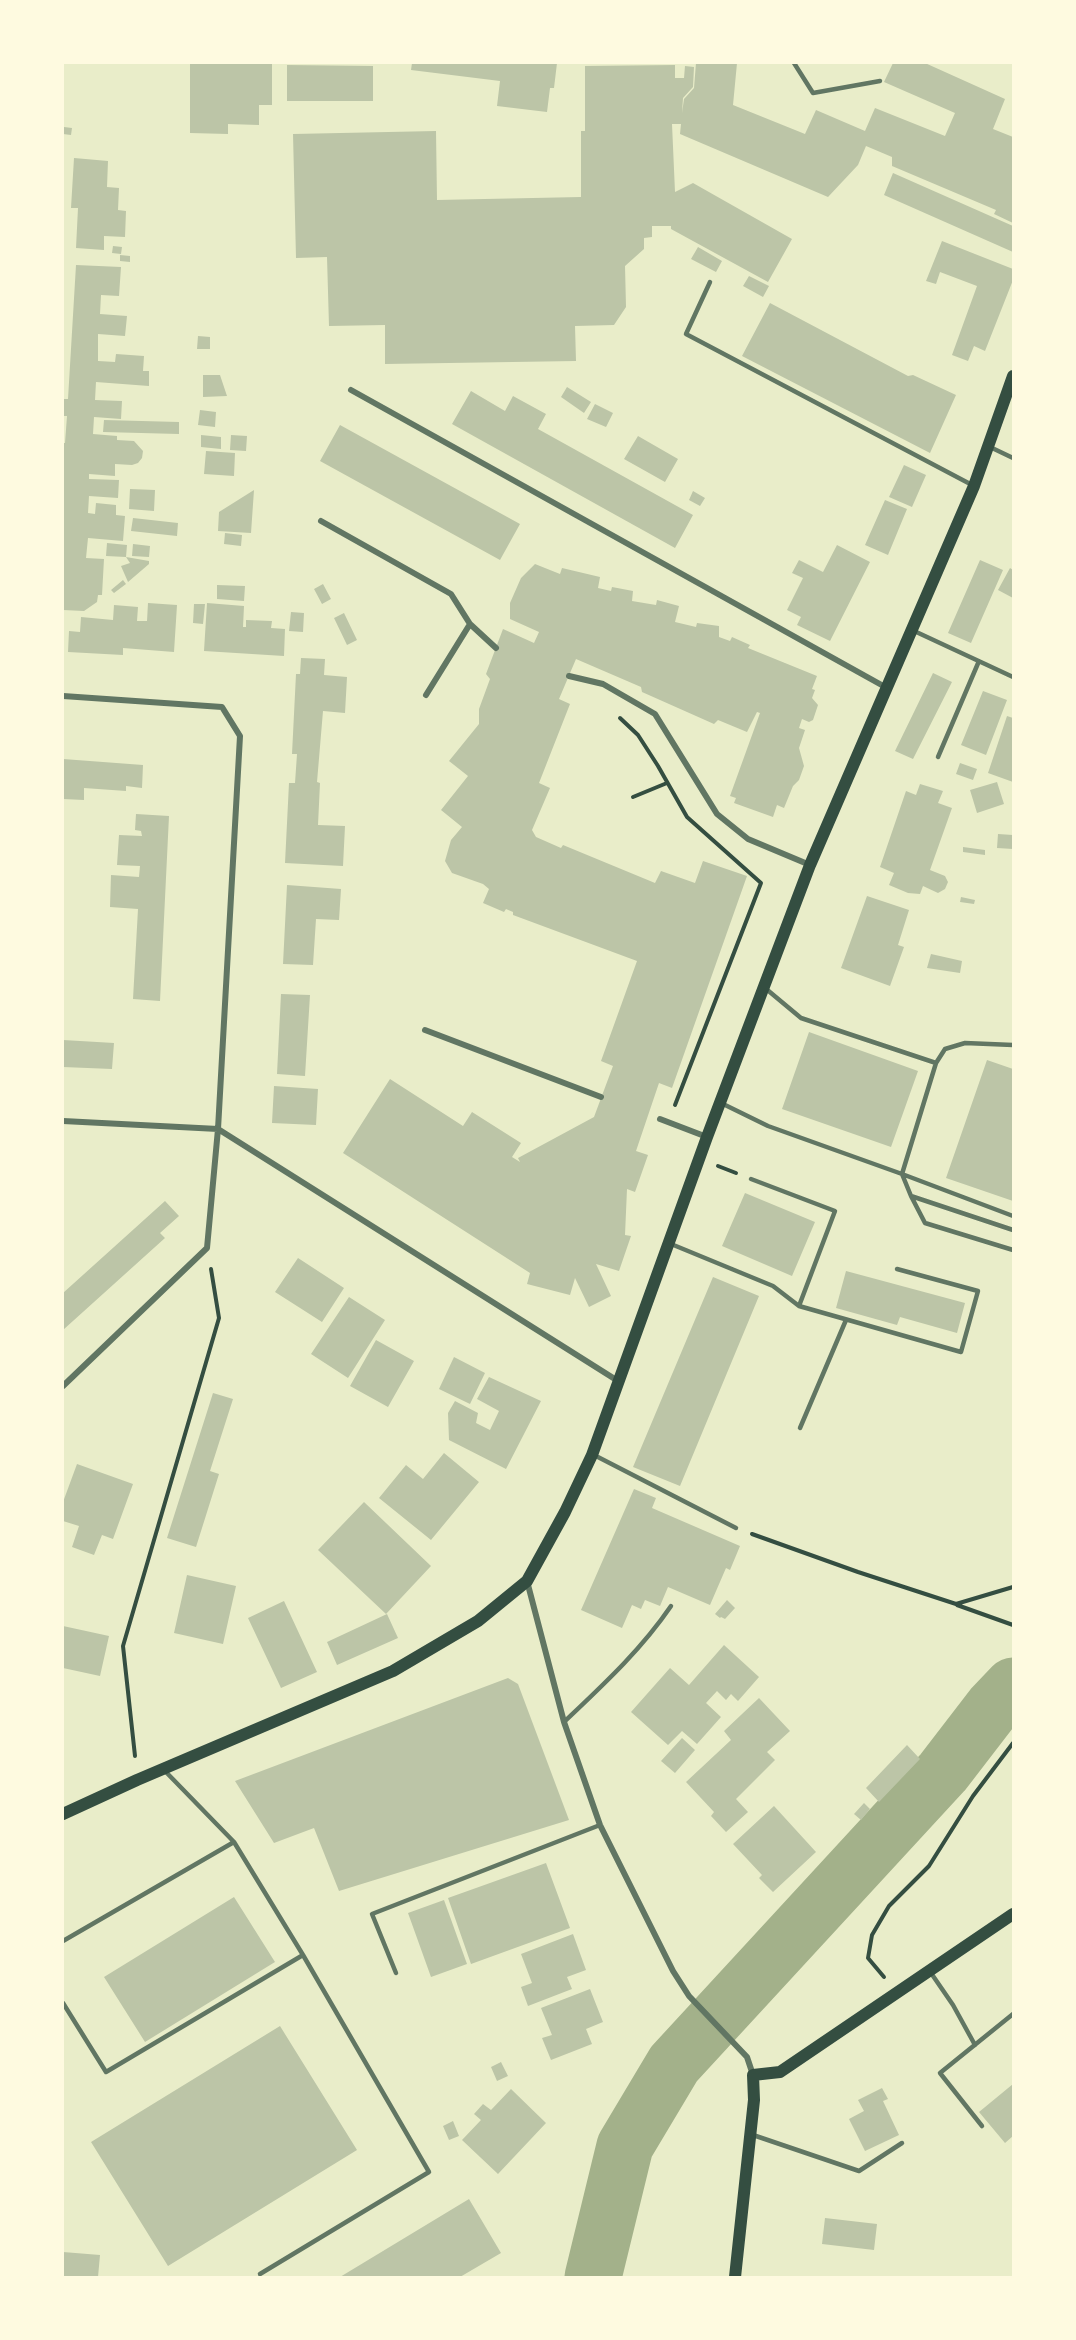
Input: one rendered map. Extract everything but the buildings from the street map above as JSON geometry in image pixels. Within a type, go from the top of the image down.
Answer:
[{"type":"main road","points":[[63,1814],[393,1671],[478,1621],[526,1581],[565,1512],[592,1455],[699,1158],[810,865],[974,486],[988,446],[1009,402],[1013,376]]},
{"type":"main road","points":[[735,2277],[754,2100],[753,2075],[780,2072],[1013,1914]]},
{"type":"street","points":[[351,390],[887,688]]},
{"type":"street","points":[[321,521],[451,594],[471,624],[496,648]]},
{"type":"street","points":[[426,695],[471,624]]},
{"type":"street","points":[[569,676],[603,684],[655,714],[717,814],[748,840],[810,865]]},
{"type":"street","points":[[63,696],[222,707],[240,736],[218,1129],[207,1248],[63,1386]]},
{"type":"street","points":[[425,1030],[601,1097]]},
{"type":"street","points":[[660,1119],[707,1137]]},
{"type":"street","points":[[63,1121],[218,1129],[618,1381]]},
{"type":"street","points":[[526,1581],[564,1722],[600,1825],[673,1971],[689,1996],[747,2057],[753,2075]]},
{"type":"lane","points":[[795,63],[813,93],[879,81]]},
{"type":"lane","points":[[710,282],[686,334],[974,486]]},
{"type":"lane","points":[[988,446],[1013,458]]},
{"type":"lane","points":[[912,630],[1013,677]]},
{"type":"lane","points":[[938,757],[979,661]]},
{"type":"lane","points":[[763,986],[801,1018],[936,1063]]},
{"type":"lane","points":[[1013,1046],[965,1043],[945,1049],[936,1063],[902,1174],[925,1223],[1013,1250]]},
{"type":"lane","points":[[720,1102],[768,1126],[1013,1216]]},
{"type":"lane","points":[[751,1179],[835,1210],[799,1306]]},
{"type":"lane","points":[[911,1196],[1013,1230]]},
{"type":"lane","points":[[669,1243],[773,1286],[799,1306],[961,1352],[978,1291],[897,1269]]},
{"type":"lane","points":[[800,1428],[846,1320]]},
{"type":"lane","points":[[592,1455],[736,1528]]},
{"type":"lane","points":[[564,1722],[622,1668],[671,1606]]},
{"type":"lane","points":[[164,1770],[234,1842],[303,1955],[429,2172],[260,2274]]},
{"type":"lane","points":[[396,1973],[372,1914],[600,1825]]},
{"type":"lane","points":[[63,1941],[234,1842]]},
{"type":"lane","points":[[63,2002],[106,2072],[303,1955]]},
{"type":"lane","points":[[929,1970],[953,2005],[975,2045]]},
{"type":"lane","points":[[982,2126],[940,2073],[1013,2014]]},
{"type":"lane","points":[[750,2134],[859,2171],[902,2143]]},
{"type":"path","points":[[616,714],[638,735],[687,817],[761,883],[669,1122]]},
{"type":"path","points":[[633,796],[667,783]]},
{"type":"path","points":[[699,1158],[751,1179]]},
{"type":"path","points":[[137,1780],[123,1646],[219,1318],[207,1248]]},
{"type":"path","points":[[736,1528],[1013,1624]]},
{"type":"path","points":[[956,1604],[1013,1587]]},
{"type":"path","points":[[897,1993],[868,1958],[872,1935],[890,1906],[929,1866],[974,1796],[1013,1743]]},
{"type":"waterway","points":[[593,2277],[625,2146],[674,2064],[943,1772],[993,1707],[1013,1686]]}]
